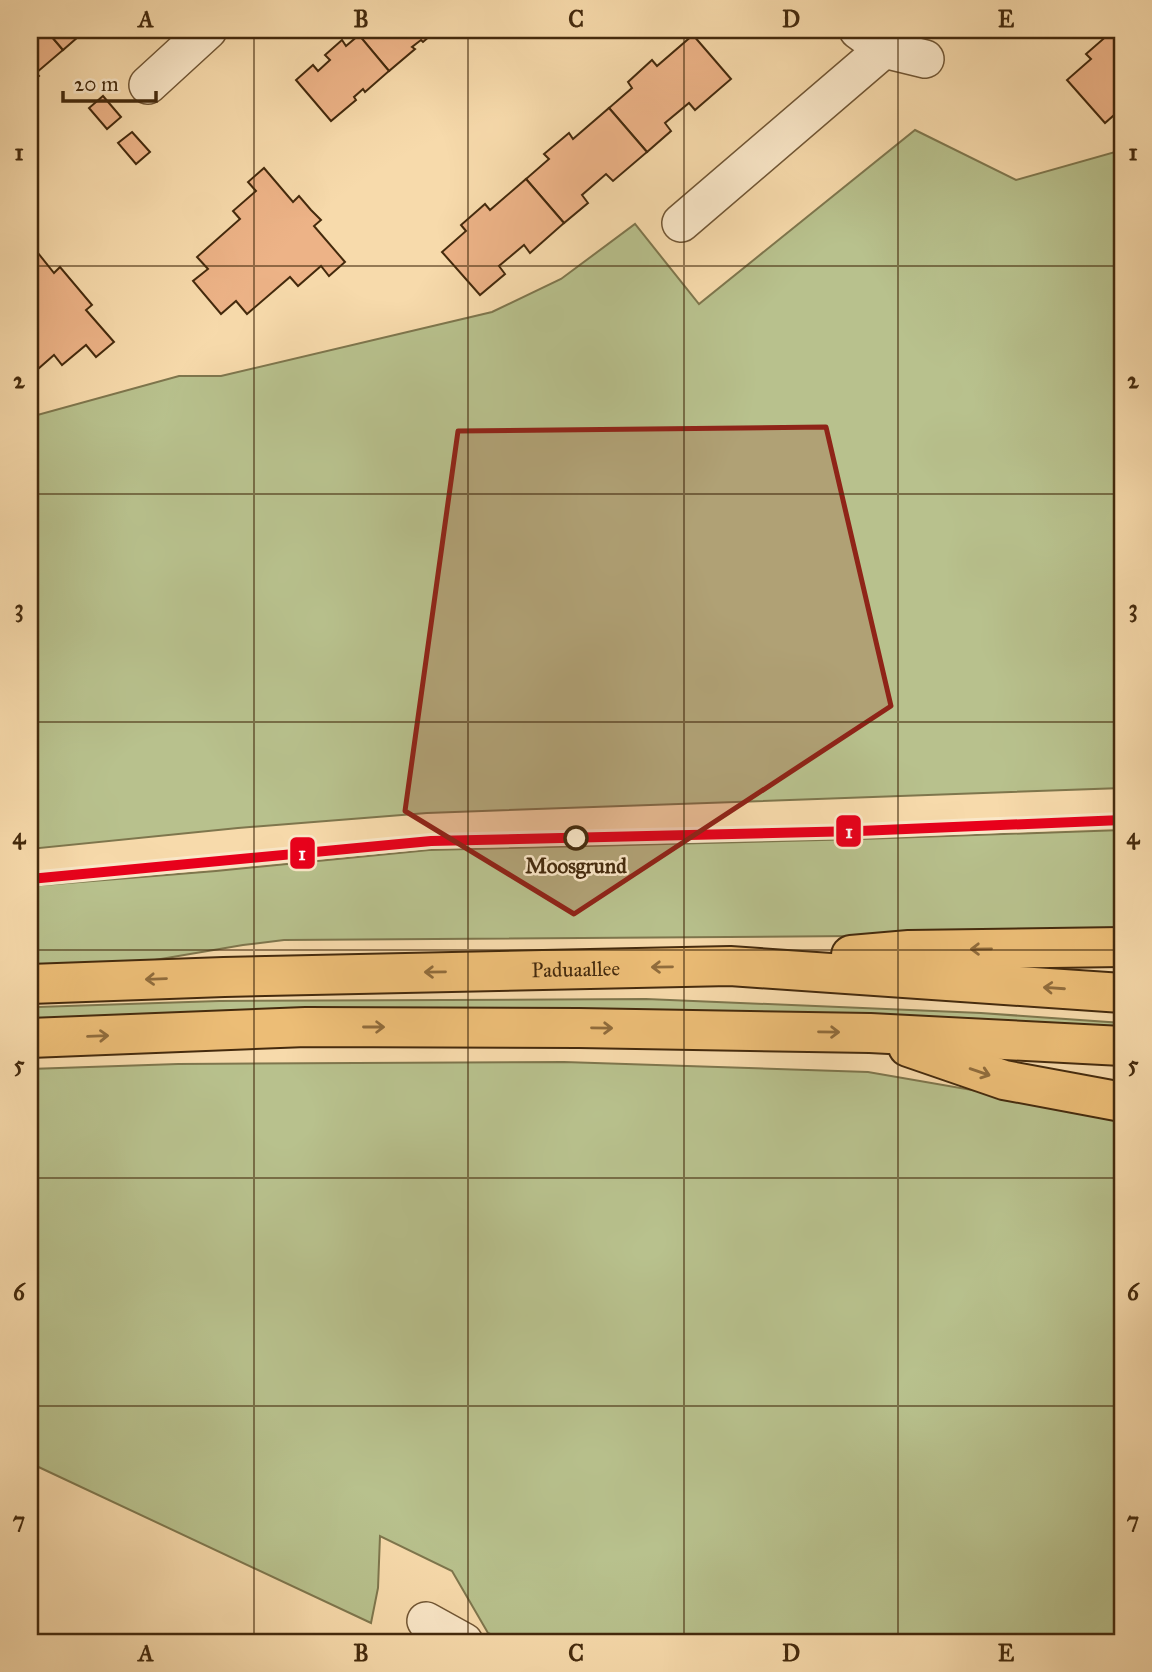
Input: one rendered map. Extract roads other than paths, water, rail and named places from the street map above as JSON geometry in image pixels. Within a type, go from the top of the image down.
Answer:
[{"type":"highway","points":[[730,966],[909,950],[1122,947]]},
{"type":"highway","name":"Paduaallee","points":[[30,985],[224,977],[730,966],[1122,993]]},
{"type":"highway","points":[[30,1038],[306,1027],[579,1028],[870,1033],[1122,1046]]},
{"type":"highway","points":[[870,1033],[1004,1080],[1122,1102]]},
{"type":"street","points":[[148,85],[208,30]]},
{"type":"street","points":[[681,223],[871,40],[925,59]]},
{"type":"street","points":[[426,1621],[464,1642]]},
{"type":"place","name":"Moosgrund","points":[[576,838]]}]
